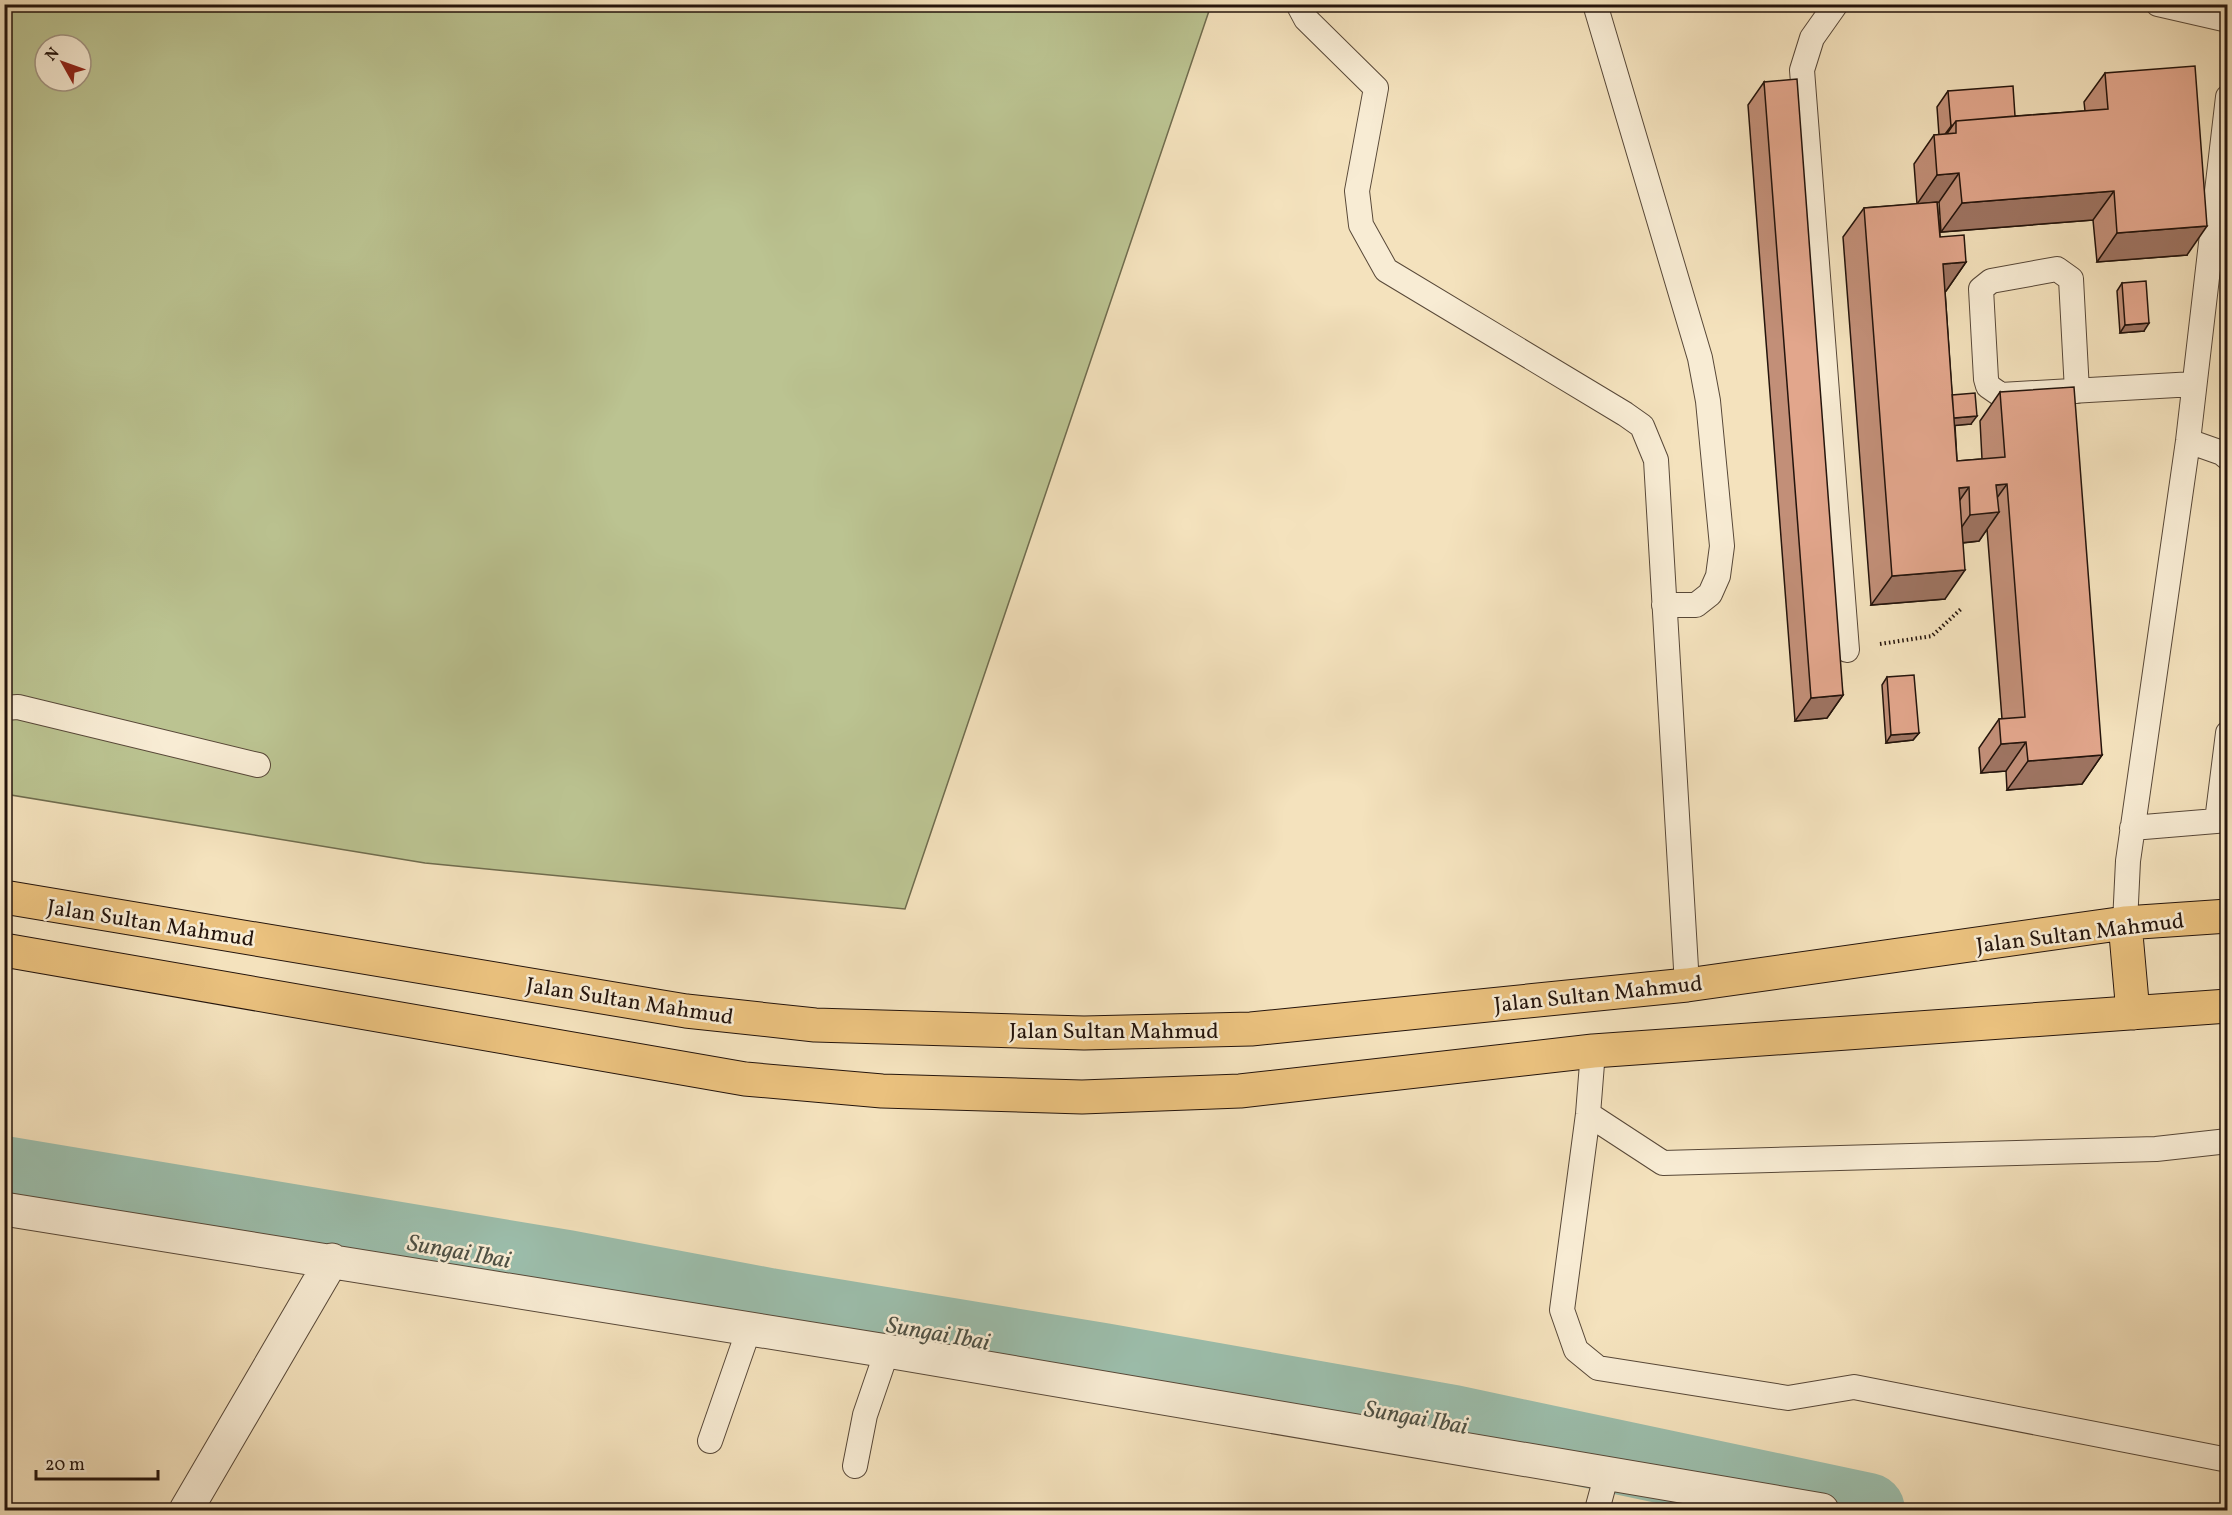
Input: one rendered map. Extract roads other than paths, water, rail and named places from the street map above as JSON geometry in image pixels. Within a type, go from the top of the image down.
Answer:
[{"type":"highway","name":"Jalan Sultan Mahmud","points":[[4,897],[686,1011],[815,1024],[1084,1033],[1251,1029],[1687,985],[2125,923],[2228,916]]},
{"type":"highway","points":[[2125,923],[2133,1013]]},
{"type":"highway","points":[[4,950],[745,1079],[882,1091],[1082,1097],[1240,1091],[1593,1051],[2228,1006]]},
{"type":"street","points":[[4,1209],[887,1351],[1822,1510]]},
{"type":"street","points":[[186,1510],[332,1260]]},
{"type":"lane","points":[[1298,4],[1306,19],[1376,88],[1357,191],[1361,225],[1386,270],[1625,414],[1642,426],[1656,460],[1687,985]]},
{"type":"lane","points":[[1596,4],[1700,358],[1708,400],[1722,546],[1718,576],[1710,594],[1696,605],[1664,605]]},
{"type":"lane","points":[[1836,4],[1812,38],[1802,70],[1847,650]]},
{"type":"lane","points":[[2158,4],[2228,20]]},
{"type":"lane","points":[[2125,923],[2132,828],[2188,441],[2228,97]]},
{"type":"lane","points":[[2077,391],[2071,279],[2057,269],[1991,281],[1981,289],[1988,386],[2001,395],[2077,391],[2194,384]]},
{"type":"lane","points":[[2188,441],[2222,453],[2228,458]]},
{"type":"lane","points":[[4,708],[18,707],[258,765]]},
{"type":"lane","points":[[2132,828],[2222,820],[2228,733]]},
{"type":"lane","points":[[1593,1051],[1588,1114],[1562,1310],[1576,1350],[1598,1368],[1788,1398],[1854,1387],[2228,1460]]},
{"type":"lane","points":[[1588,1114],[1663,1163],[2156,1149],[2228,1141]]},
{"type":"lane","points":[[710,1441],[749,1329]]},
{"type":"lane","points":[[855,1466],[866,1415],[887,1351]]},
{"type":"lane","points":[[1598,1510],[1607,1473]]},
{"type":"waterway","name":"Sungai Ibai","points":[[4,1173],[567,1267],[769,1305],[1103,1360],[1453,1422],[1868,1510]]}]
